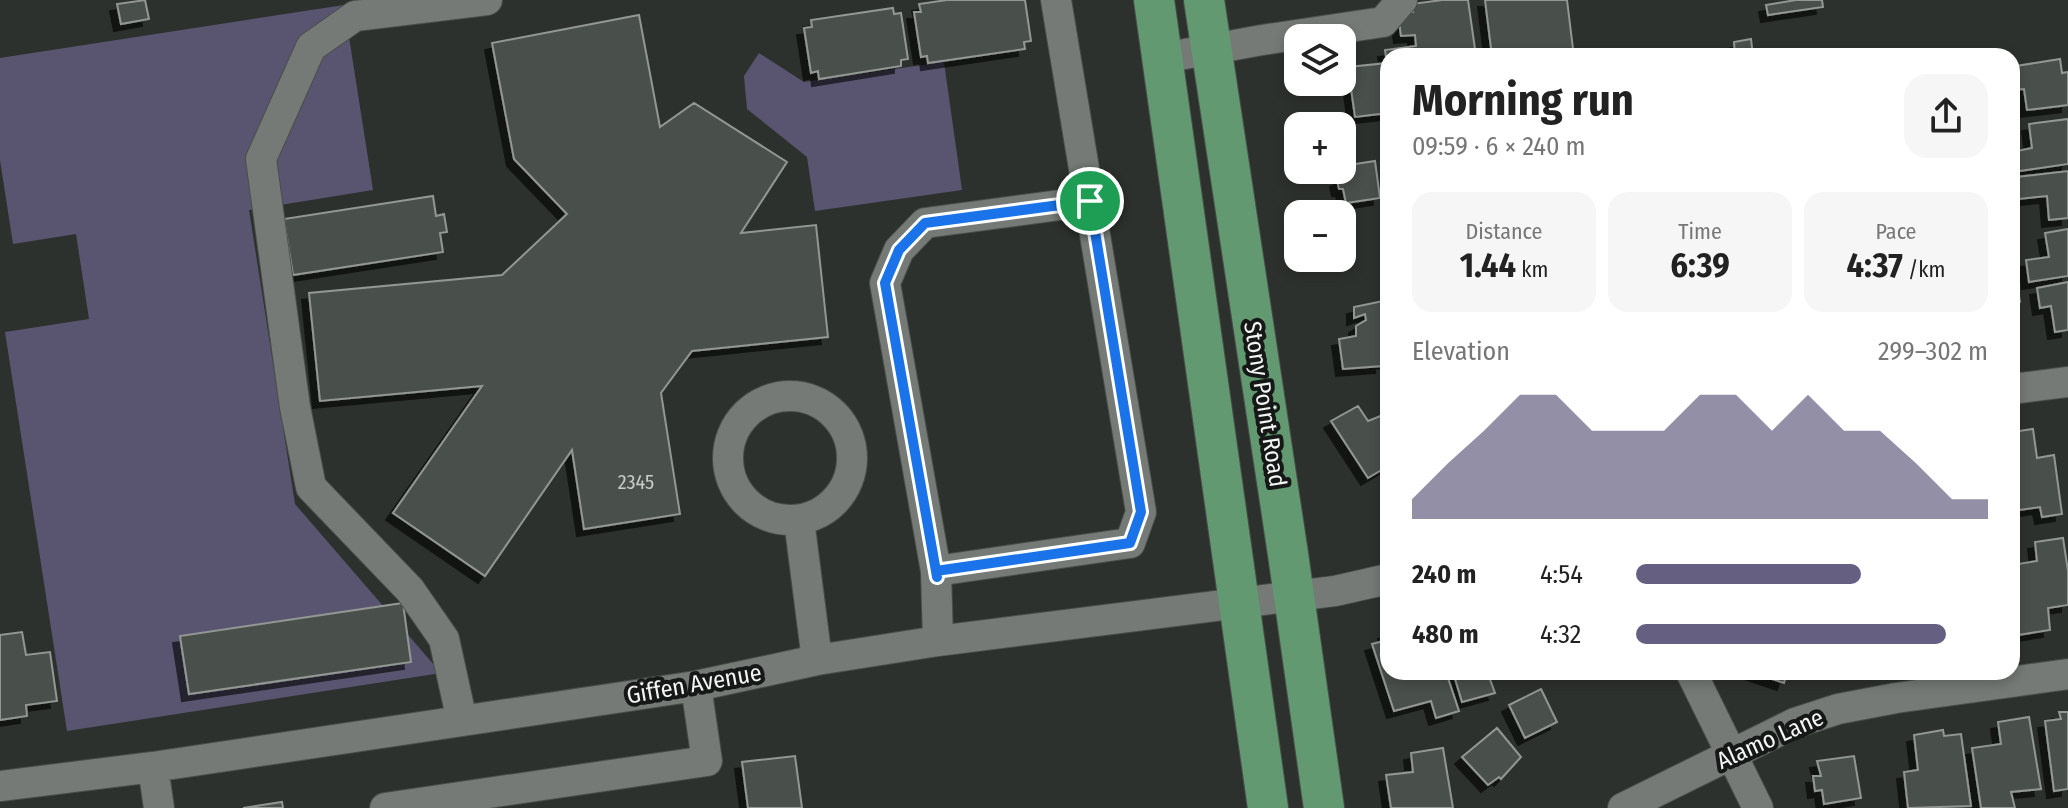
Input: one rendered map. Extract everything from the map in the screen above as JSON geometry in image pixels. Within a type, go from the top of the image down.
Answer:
[{"type":"main road","points":[[1154,0],[1268,808]]},
{"type":"main road","name":"Stony Point Road","points":[[1204,0],[1324,808]]},
{"type":"street","points":[[462,721],[444,639],[410,590],[311,487],[295,407],[261,159],[311,47],[355,16],[487,0]]},
{"type":"street","points":[[938,641],[936,571],[1130,543],[1141,512],[1056,0]]},
{"type":"street","points":[[1163,58],[1212,49],[1350,13],[1383,22],[1402,0]]},
{"type":"street","points":[[937,577],[885,283],[899,250],[925,223],[1090,201]]},
{"type":"street","points":[[2020,388],[2068,382]]},
{"type":"street","points":[[780,396],[805,396],[827,407],[844,425],[852,448],[851,473],[841,495],[822,511],[799,520],[774,519],[752,509],[736,490],[727,468],[728,443],[739,421],[757,404],[780,396]]},
{"type":"street","points":[[799,520],[817,660]]},
{"type":"street","name":"Giffen Avenue","points":[[0,786],[153,767],[696,686],[817,660],[938,641],[1347,589],[1380,581]]},
{"type":"street","name":"Alamo Lane","points":[[1623,808],[1795,723],[1838,709],[2068,674]]},
{"type":"street","points":[[1695,680],[1758,808]]},
{"type":"street","points":[[385,808],[707,761],[696,686]]},
{"type":"street","points":[[153,767],[159,808]]},
{"type":"shaded area","points":[[344,5],[373,190],[249,210],[295,504],[441,673],[67,731],[5,332],[89,319],[76,234],[13,244],[0,160],[0,58]]},
{"type":"shaded area","points":[[759,53],[804,82],[944,62],[962,190],[815,211],[807,157],[747,109],[744,76]]},
{"type":"building","points":[[145,0],[149,19],[121,24],[117,4]]},
{"type":"building","points":[[947,0],[1025,0],[1031,41],[1024,42],[1025,49],[928,63],[927,56],[921,57],[914,12],[921,12],[919,4]]},
{"type":"building","points":[[1468,0],[1475,48],[1400,48],[1416,46],[1415,35],[1401,36],[1398,14],[1413,12],[1412,4]]},
{"type":"building","points":[[1485,0],[1567,0],[1573,48],[1491,48]]},
{"type":"building","points":[[1822,0],[1823,7],[1768,15],[1766,5]]},
{"type":"building","points":[[893,8],[894,14],[901,13],[908,59],[901,60],[901,66],[819,79],[818,71],[811,73],[804,28],[812,27],[811,20]]},
{"type":"building","points":[[639,15],[660,127],[694,103],[787,162],[741,233],[816,225],[828,337],[692,351],[661,393],[680,514],[584,529],[572,450],[485,576],[393,513],[482,386],[320,401],[309,293],[502,275],[567,214],[514,159],[492,43]]},
{"type":"building","points":[[1751,39],[1752,48],[1734,48],[1734,42]]},
{"type":"building","points":[[2060,59],[2062,73],[2068,72],[2068,105],[2027,110],[2024,89],[2020,89],[2020,65]]},
{"type":"building","points":[[1380,64],[1380,114],[1356,117],[1352,96],[1356,96],[1356,66]]},
{"type":"building","points":[[2068,119],[2068,164],[2020,171],[2020,150],[2032,148],[2029,124]]},
{"type":"building","points":[[1375,161],[1380,198],[1345,200],[1343,189],[1339,189],[1338,184],[1356,184],[1356,164]]},
{"type":"building","points":[[2068,171],[2068,218],[2049,220],[2047,196],[2020,199],[2020,177]]},
{"type":"building","points":[[433,196],[436,216],[444,214],[447,232],[440,233],[443,252],[293,275],[284,219]]},
{"type":"building","points":[[2068,229],[2068,276],[2029,282],[2026,260],[2049,257],[2045,233]]},
{"type":"building","points":[[2068,282],[2068,330],[2055,332],[2051,306],[2040,308],[2037,288]]},
{"type":"building","points":[[1380,302],[1380,366],[1343,369],[1339,339],[1356,336],[1356,326],[1366,320],[1365,314],[1354,318],[1354,307]]},
{"type":"building","points":[[1358,406],[1368,421],[1380,416],[1380,471],[1368,478],[1331,421]]},
{"type":"building","points":[[2033,429],[2037,458],[2054,455],[2062,514],[2042,517],[2040,507],[2020,510],[2020,431]]},
{"type":"building","points":[[2063,538],[2068,571],[2068,605],[2048,608],[2050,630],[2020,635],[2020,564],[2037,561],[2035,542]]},
{"type":"building","points":[[403,603],[411,662],[189,694],[180,636]]},
{"type":"building","points":[[22,632],[26,655],[50,652],[57,701],[26,705],[27,716],[0,720],[0,635]]},
{"type":"building","points":[[1380,642],[1380,668],[1372,644]]},
{"type":"building","points":[[1384,680],[1449,680],[1459,711],[1436,718],[1431,701],[1394,711]]},
{"type":"building","points":[[1455,680],[1490,680],[1495,693],[1462,702]]},
{"type":"building","points":[[1541,689],[1557,722],[1525,738],[1509,705]]},
{"type":"building","points":[[2059,712],[2068,712],[2068,789],[2054,791],[2045,721],[2061,719]]},
{"type":"building","points":[[2029,717],[2041,789],[2011,792],[2015,808],[1981,808],[1972,748],[2001,744],[1998,722]]},
{"type":"building","points":[[1497,728],[1521,757],[1501,779],[1499,777],[1488,785],[1462,757]]},
{"type":"building","points":[[1943,730],[1944,736],[1961,734],[1971,806],[1908,808],[1904,772],[1918,770],[1914,735]]},
{"type":"building","points":[[1443,748],[1453,808],[1391,808],[1386,775],[1413,772],[1411,753]]},
{"type":"building","points":[[795,756],[802,808],[748,808],[742,762]]},
{"type":"building","points":[[1854,756],[1861,798],[1824,804],[1822,790],[1815,791],[1813,776],[1821,776],[1817,761]]},
{"type":"building","points":[[282,802],[283,808],[243,808]]},
{"type":"route","points":[[1090,201],[1141,512],[1130,543],[936,571],[937,577],[885,283],[899,250],[925,223],[1090,201]]}]
